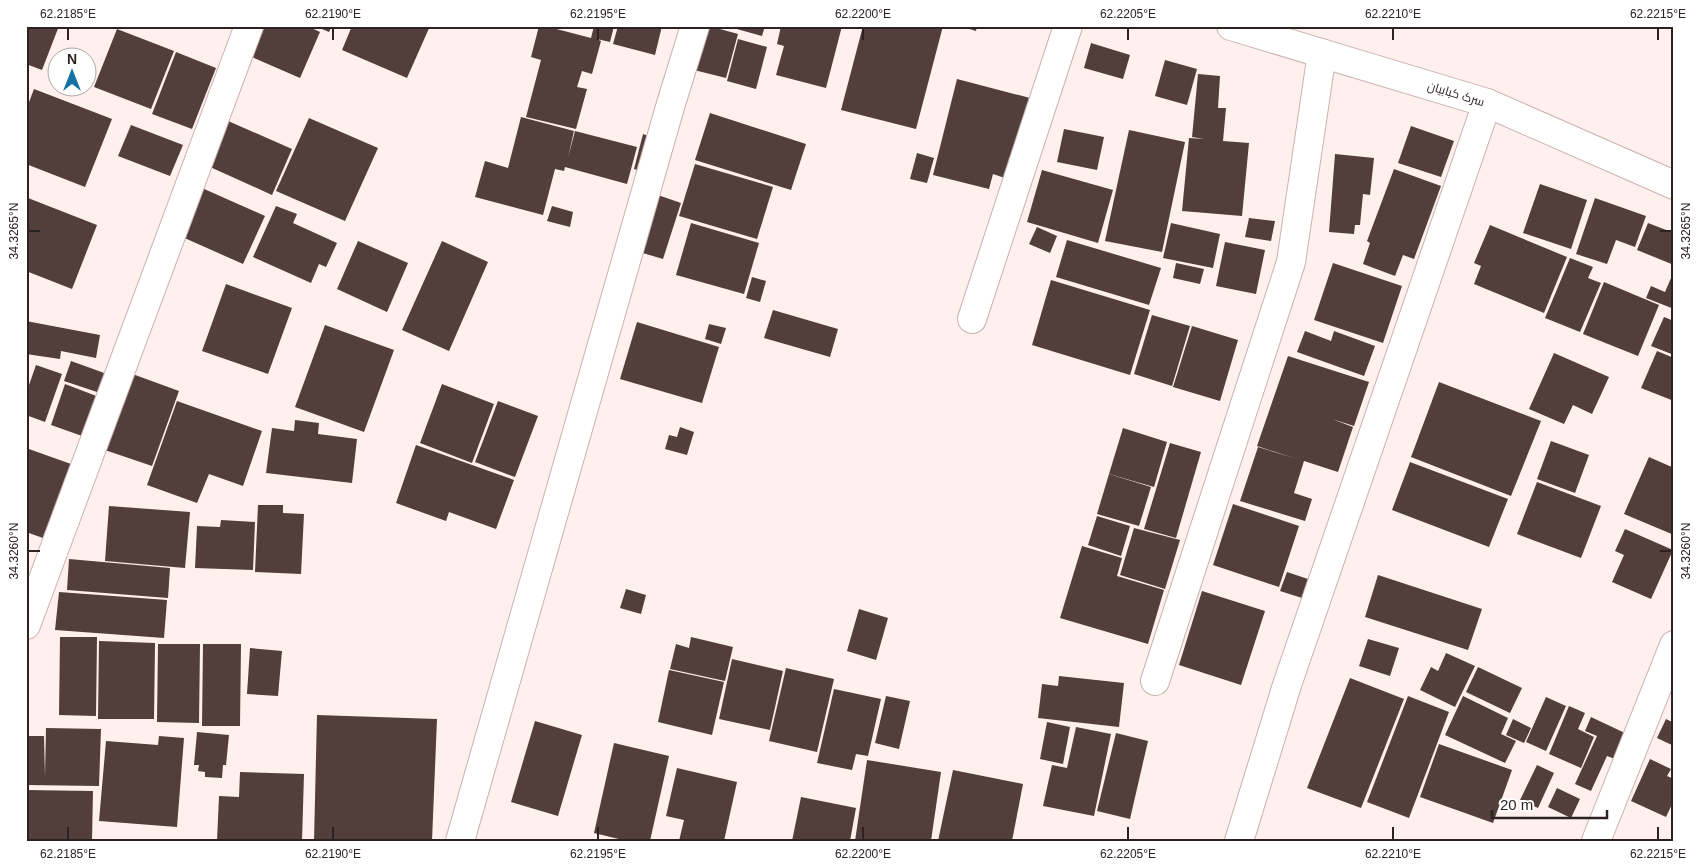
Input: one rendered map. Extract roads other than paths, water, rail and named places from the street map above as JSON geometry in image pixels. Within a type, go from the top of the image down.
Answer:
[{"type":"street","points":[[26,625],[249,26]]},
{"type":"street","points":[[460,841],[664,126],[695,26]]},
{"type":"street","points":[[972,319],[1068,26]]},
{"type":"street","name":"سرک کبابیان","points":[[1231,26],[1487,103],[1674,184]]},
{"type":"street","points":[[1155,682],[1291,262],[1322,54]]},
{"type":"street","points":[[1239,841],[1287,685],[1487,103]]},
{"type":"street","points":[[1596,841],[1674,645]]}]
